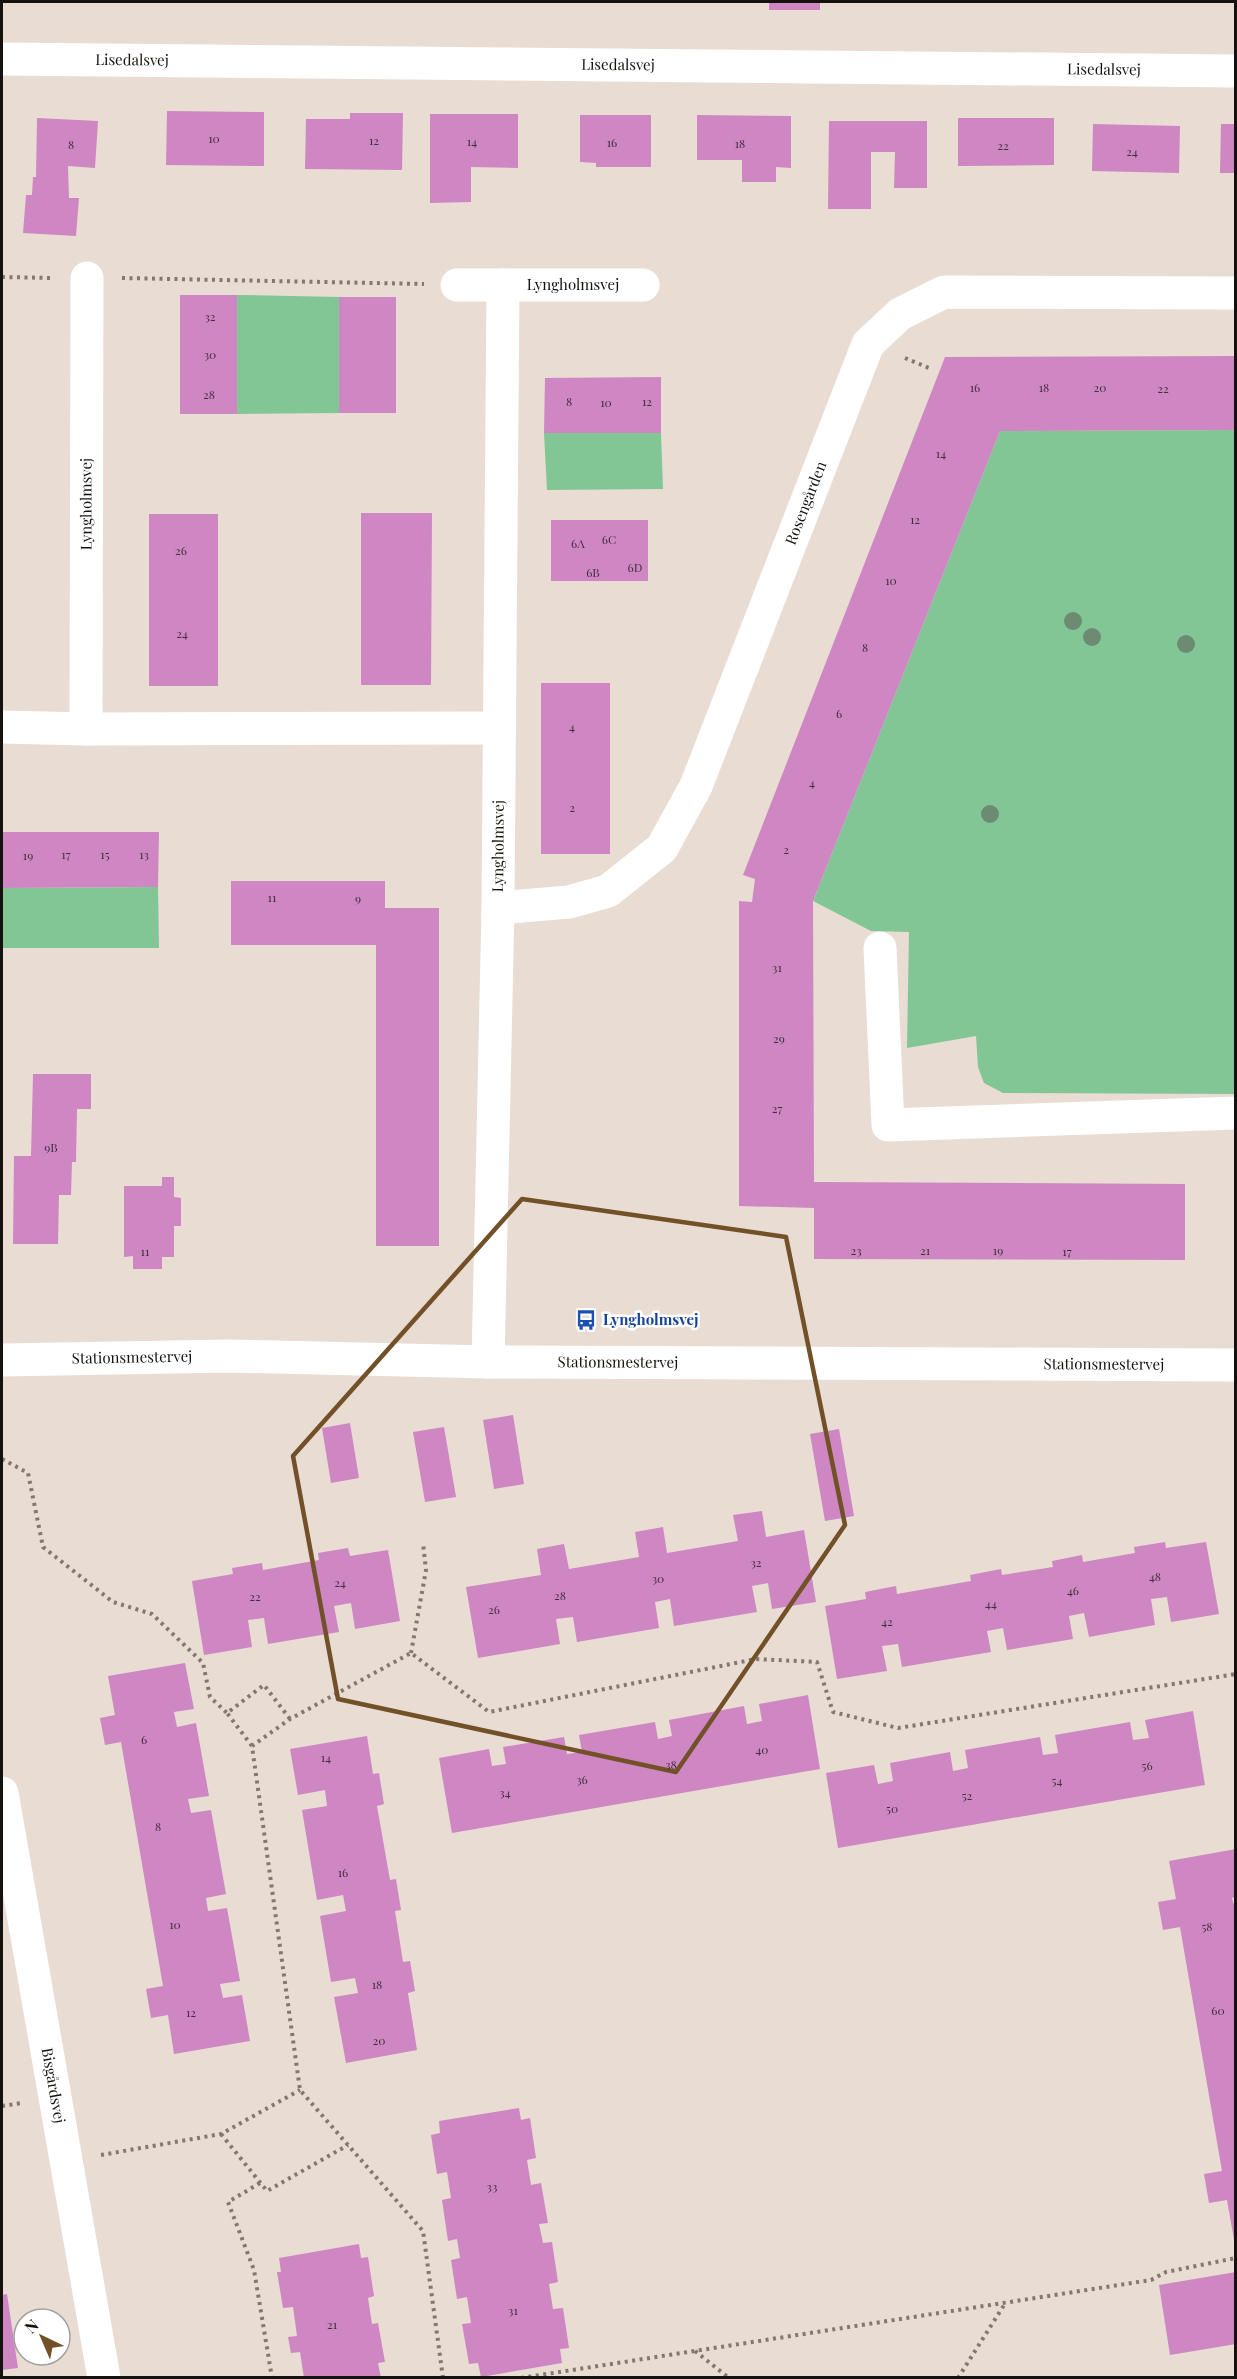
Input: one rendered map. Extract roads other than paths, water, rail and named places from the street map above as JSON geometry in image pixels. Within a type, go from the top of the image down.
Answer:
[{"type":"street","name":"Lisedalsvej","points":[[2,59],[1236,71]]},
{"type":"street","name":"Lyngholmsvej","points":[[86,729],[87,278]]},
{"type":"street","name":"Lyngholmsvej","points":[[457,285],[643,285]]},
{"type":"street","name":"Lyngholmsvej","points":[[488,1362],[498,908],[502,285]]},
{"type":"street","name":"Rosengården","points":[[498,908],[569,902],[608,891],[662,848],[696,786],[868,344],[900,314],[944,292],[1236,293]]},
{"type":"street","points":[[2,727],[86,729],[498,728]]},
{"type":"street","points":[[880,948],[888,1125],[1236,1113]]},
{"type":"street","name":"Stationsmestervej","points":[[2,1360],[229,1356],[488,1362],[1236,1365]]},
{"type":"street","name":"Bisgårdsvej","points":[[2,1793],[104,2378]]},
{"type":"place","name":"Lyngholmsvej","points":[[586,1320]]}]
